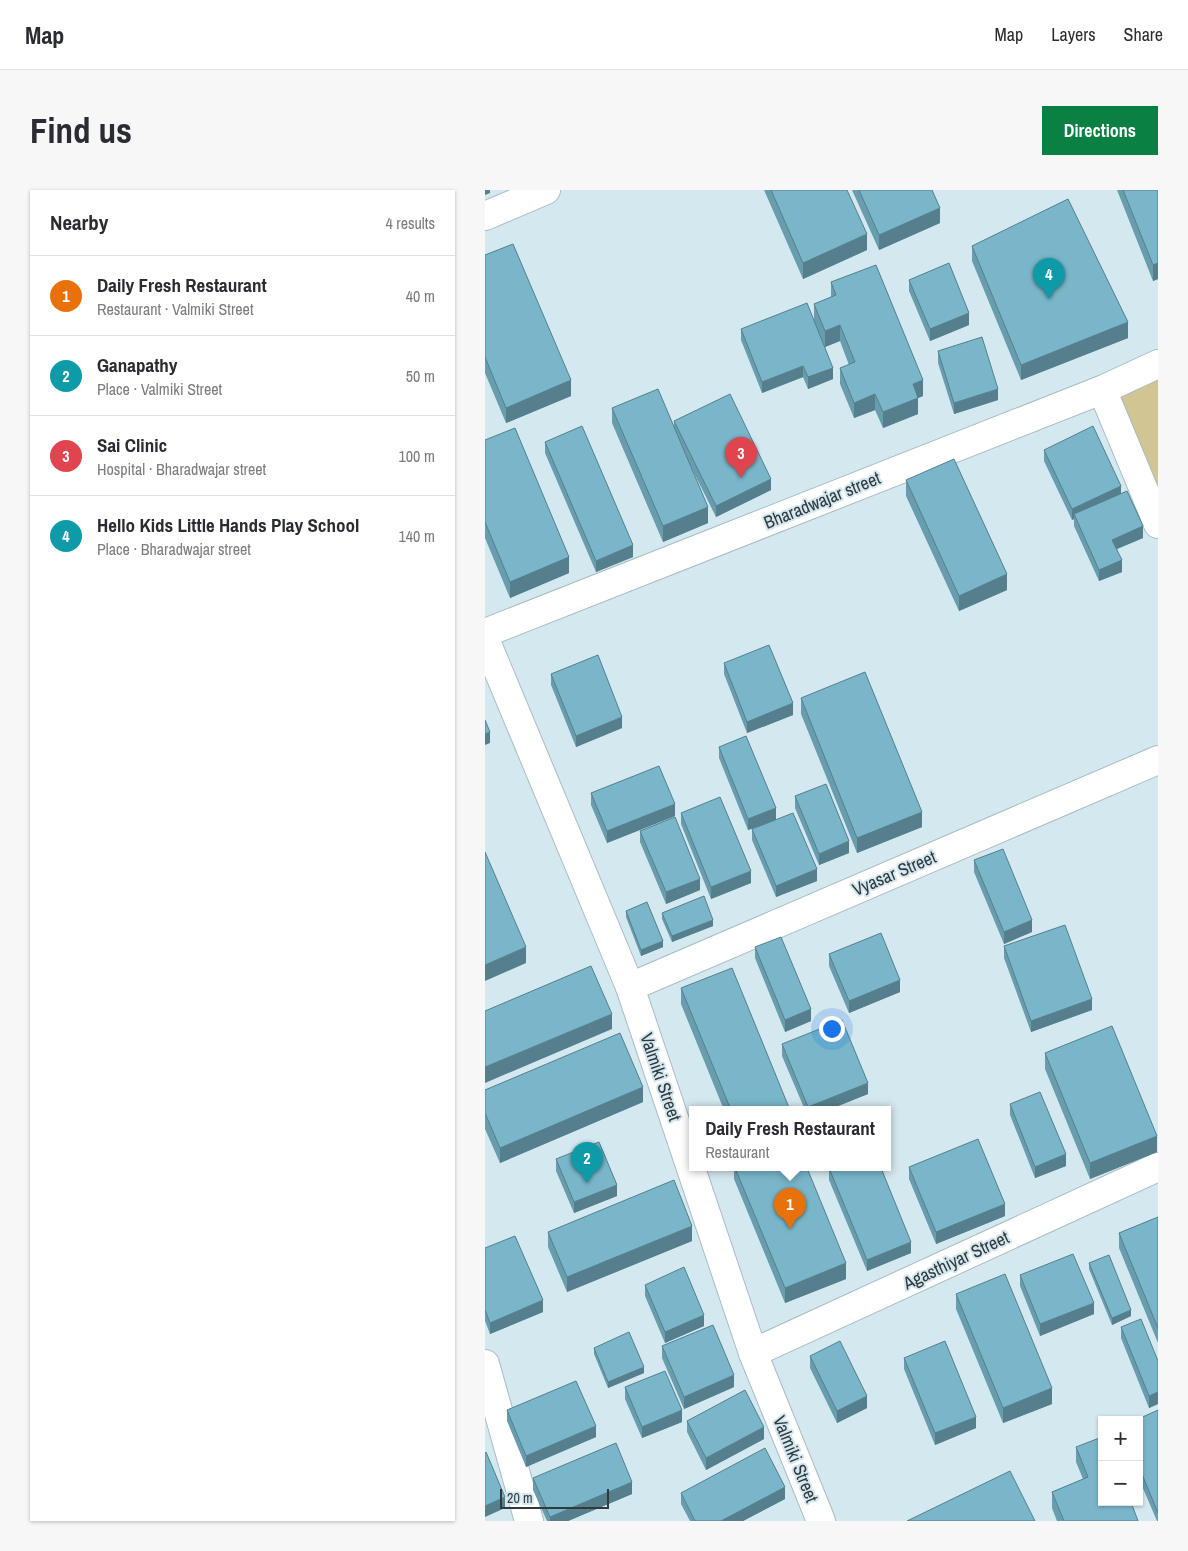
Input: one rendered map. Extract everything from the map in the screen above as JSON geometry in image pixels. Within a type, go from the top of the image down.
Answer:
[{"type":"street","points":[[485,216],[546,190]]},
{"type":"street","name":"Bharadwajar street","points":[[485,633],[1104,389],[1158,364]]},
{"type":"street","points":[[1104,389],[1158,524]]},
{"type":"street","name":"Valmiki Street","points":[[485,639],[630,987],[689,1162]]},
{"type":"street","name":"Vyasar Street","points":[[630,987],[1158,760]]},
{"type":"street","name":"Agasthiyar Street","points":[[753,1352],[1158,1166]]},
{"type":"street","name":"Valmiki Street","points":[[692,1171],[753,1352],[821,1521]]},
{"type":"street","points":[[485,1364],[529,1521]]},
{"type":"shaded area","points":[[1158,374],[1158,515],[1106,399]]},
{"type":"building","points":[[771,190],[847,190],[867,234],[803,263]]},
{"type":"building","points":[[859,190],[932,190],[940,208],[879,235]]},
{"type":"building","points":[[1123,190],[1158,190],[1158,263],[1153,265]]},
{"type":"building","points":[[1068,199],[1128,322],[1021,365],[972,246]]},
{"type":"building","points":[[513,244],[571,380],[506,408],[485,357],[485,255]]},
{"type":"building","points":[[949,263],[969,313],[930,329],[909,280]]},
{"type":"building","points":[[876,265],[923,380],[913,384],[918,398],[883,412],[875,394],[854,403],[840,368],[855,362],[840,325],[825,331],[814,304],[836,295],[831,282]]},
{"type":"building","points":[[807,303],[833,368],[808,377],[803,366],[762,382],[741,329]]},
{"type":"building","points":[[982,337],[998,389],[954,403],[938,351]]},
{"type":"building","points":[[658,389],[708,507],[663,526],[612,408]]},
{"type":"building","points":[[730,394],[771,479],[716,506],[674,421]]},
{"type":"building","points":[[582,426],[633,545],[596,561],[545,442]]},
{"type":"building","points":[[1093,426],[1121,486],[1072,509],[1044,450]]},
{"type":"building","points":[[515,428],[569,557],[510,582],[485,522],[485,440]]},
{"type":"building","points":[[954,459],[1007,574],[959,596],[906,480]]},
{"type":"building","points":[[1127,491],[1143,526],[1112,540],[1122,560],[1099,570],[1074,514]]},
{"type":"building","points":[[769,645],[793,703],[747,722],[724,663]]},
{"type":"building","points":[[598,655],[622,717],[576,736],[551,674]]},
{"type":"building","points":[[865,672],[922,812],[857,838],[801,698]]},
{"type":"building","points":[[485,720],[490,732],[485,734]]},
{"type":"building","points":[[746,736],[776,808],[748,819],[719,747]]},
{"type":"building","points":[[659,766],[675,804],[607,831],[591,793]]},
{"type":"building","points":[[826,784],[849,841],[819,854],[795,796]]},
{"type":"building","points":[[720,797],[751,871],[711,887],[681,813]]},
{"type":"building","points":[[793,813],[817,869],[776,886],[752,829]]},
{"type":"building","points":[[675,817],[700,879],[666,892],[640,831]]},
{"type":"building","points":[[1003,849],[1032,920],[1004,932],[974,860]]},
{"type":"building","points":[[485,852],[526,947],[485,965]]},
{"type":"building","points":[[704,896],[713,920],[672,936],[662,913]]},
{"type":"building","points":[[647,902],[663,941],[641,950],[626,911]]},
{"type":"building","points":[[1065,925],[1092,999],[1031,1021],[1004,946]]},
{"type":"building","points":[[881,933],[900,980],[849,1001],[829,954]]},
{"type":"building","points":[[781,937],[811,1009],[785,1020],[755,947]]},
{"type":"building","points":[[591,966],[612,1014],[485,1067],[485,1011]]},
{"type":"building","points":[[732,968],[788,1106],[729,1106],[681,988]]},
{"type":"building","points":[[842,1020],[868,1083],[808,1106],[782,1044]]},
{"type":"building","points":[[1112,1026],[1157,1136],[1090,1163],[1045,1053]]},
{"type":"building","points":[[620,1033],[643,1087],[500,1148],[485,1113],[485,1090]]},
{"type":"building","points":[[1040,1092],[1066,1154],[1035,1167],[1010,1104]]},
{"type":"building","points":[[978,1139],[1005,1204],[936,1232],[909,1167]]},
{"type":"building","points":[[599,1142],[617,1185],[574,1202],[556,1159]]},
{"type":"building","points":[[736,1171],[808,1171],[846,1263],[785,1288]]},
{"type":"building","points":[[830,1171],[882,1171],[911,1242],[867,1260]]},
{"type":"building","points":[[674,1180],[692,1226],[567,1277],[548,1232]]},
{"type":"building","points":[[1158,1217],[1158,1328],[1119,1233]]},
{"type":"building","points":[[515,1236],[543,1300],[490,1323],[485,1310],[485,1248]]},
{"type":"building","points":[[1073,1254],[1094,1303],[1040,1324],[1020,1275]]},
{"type":"building","points":[[1109,1255],[1131,1310],[1112,1318],[1089,1263]]},
{"type":"building","points":[[684,1267],[704,1315],[665,1332],[645,1285]]},
{"type":"building","points":[[1005,1274],[1052,1388],[1003,1408],[956,1294]]},
{"type":"building","points":[[1141,1319],[1158,1361],[1158,1392],[1149,1396],[1121,1327]]},
{"type":"building","points":[[713,1325],[734,1375],[684,1397],[662,1346]]},
{"type":"building","points":[[629,1332],[644,1367],[608,1382],[594,1348]]},
{"type":"building","points":[[840,1341],[867,1396],[837,1411],[810,1356]]},
{"type":"building","points":[[945,1341],[976,1417],[935,1433],[904,1358]]},
{"type":"building","points":[[665,1371],[682,1410],[642,1427],[625,1387]]},
{"type":"building","points":[[576,1381],[596,1426],[526,1456],[507,1410]]},
{"type":"building","points":[[745,1390],[764,1427],[706,1458],[687,1421]]},
{"type":"building","points":[[1158,1410],[1158,1513],[1143,1477],[1143,1417]]},
{"type":"building","points":[[1098,1439],[1098,1506],[1132,1506],[1138,1521],[1064,1521],[1052,1492],[1088,1477],[1076,1447]]},
{"type":"building","points":[[616,1443],[632,1482],[550,1517],[533,1478]]},
{"type":"building","points":[[765,1448],[785,1487],[721,1521],[695,1521],[681,1493]]},
{"type":"building","points":[[485,1453],[505,1497],[485,1506]]},
{"type":"building","points":[[1010,1471],[1035,1521],[907,1521]]},
{"type":"place","name":"Hello Kids Little Hands Play School","points":[[1049,299]]},
{"type":"place","name":"Sai Clinic","points":[[741,478]]},
{"type":"place","name":"Ganapathy","points":[[587,1183]]},
{"type":"place","name":"Daily Fresh Restaurant","points":[[790,1229]]}]
